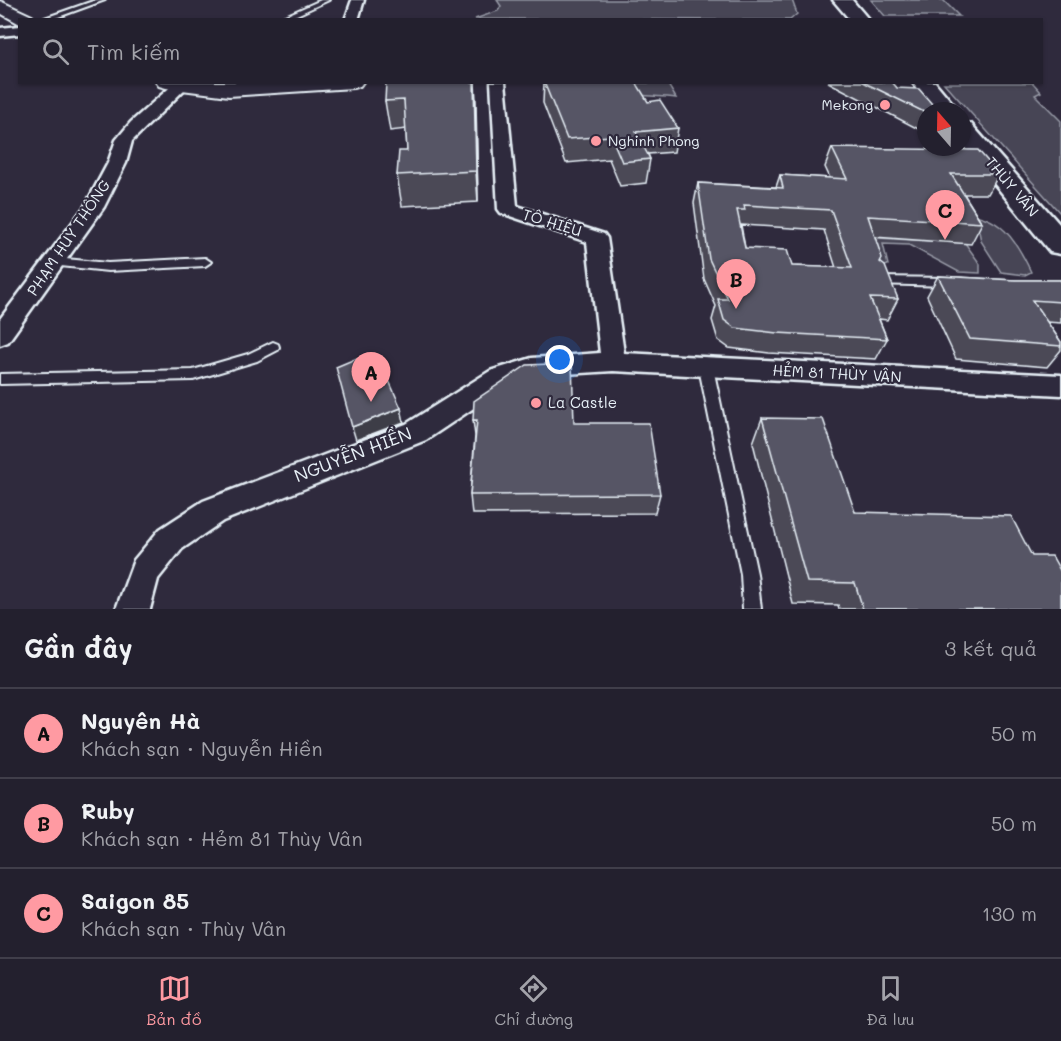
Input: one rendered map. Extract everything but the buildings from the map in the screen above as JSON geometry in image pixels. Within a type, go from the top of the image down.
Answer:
[{"type":"main road","points":[[842,0],[858,18]]},
{"type":"main road","points":[[0,6],[22,18]]},
{"type":"main road","points":[[0,16],[18,28]]},
{"type":"main road","points":[[174,84],[229,90],[314,84]]},
{"type":"main road","points":[[924,84],[939,102]]},
{"type":"main road","name":"THÙY VÂN","points":[[971,140],[1061,245]]},
{"type":"street","points":[[352,18],[358,0]]},
{"type":"street","points":[[0,32],[18,29]]},
{"type":"street","name":"PHẠM HUY THÔNG","points":[[0,336],[93,207],[109,180],[124,140],[174,84]]},
{"type":"street","name":"TÔ HIỆU","points":[[498,84],[508,209],[597,238],[613,363]]},
{"type":"street","name":"HẺM 81 THÙY VÂN","points":[[613,363],[1061,385]]},
{"type":"street","name":"NGUYỄN HIỀN","points":[[133,609],[145,571],[151,563],[171,539],[213,511],[416,432],[499,378],[555,364],[613,363]]},
{"type":"lane","points":[[48,18],[102,0]]},
{"type":"lane","points":[[284,18],[326,0]]},
{"type":"lane","points":[[55,262],[108,267],[205,262]]},
{"type":"lane","points":[[878,281],[961,282]]},
{"type":"lane","points":[[0,379],[194,375],[252,358],[273,347]]},
{"type":"lane","points":[[706,368],[749,574],[752,609]]},
{"type":"shaded area","points":[[497,0],[792,0],[797,14],[792,18],[478,18],[498,11],[501,6]]},
{"type":"shaded area","points":[[871,0],[943,0],[959,16],[885,16]]},
{"type":"shaded area","points":[[593,84],[668,84],[676,98],[632,95],[600,88]]},
{"type":"shaded area","points":[[945,84],[1034,84],[1041,92],[1035,95],[1061,121],[1061,214],[971,113],[971,102],[961,102]]},
{"type":"shaded area","points":[[962,214],[975,215],[997,224],[1013,240],[1031,272],[1025,275],[1001,272],[981,241],[979,231]]},
{"type":"shaded area","points":[[874,227],[878,238],[965,243],[980,264],[980,273],[959,272],[909,245],[883,244],[888,265],[870,271]]},
{"type":"place","name":"Mekong","points":[[885,105]]},
{"type":"place","name":"Nghinh Phong","points":[[596,141]]},
{"type":"place","name":"Saigon 85","points":[[945,240]]},
{"type":"place","name":"Ruby","points":[[736,309]]},
{"type":"place","name":"Nguyên Hà","points":[[371,402]]},
{"type":"place","name":"La Castle","points":[[536,403]]}]
